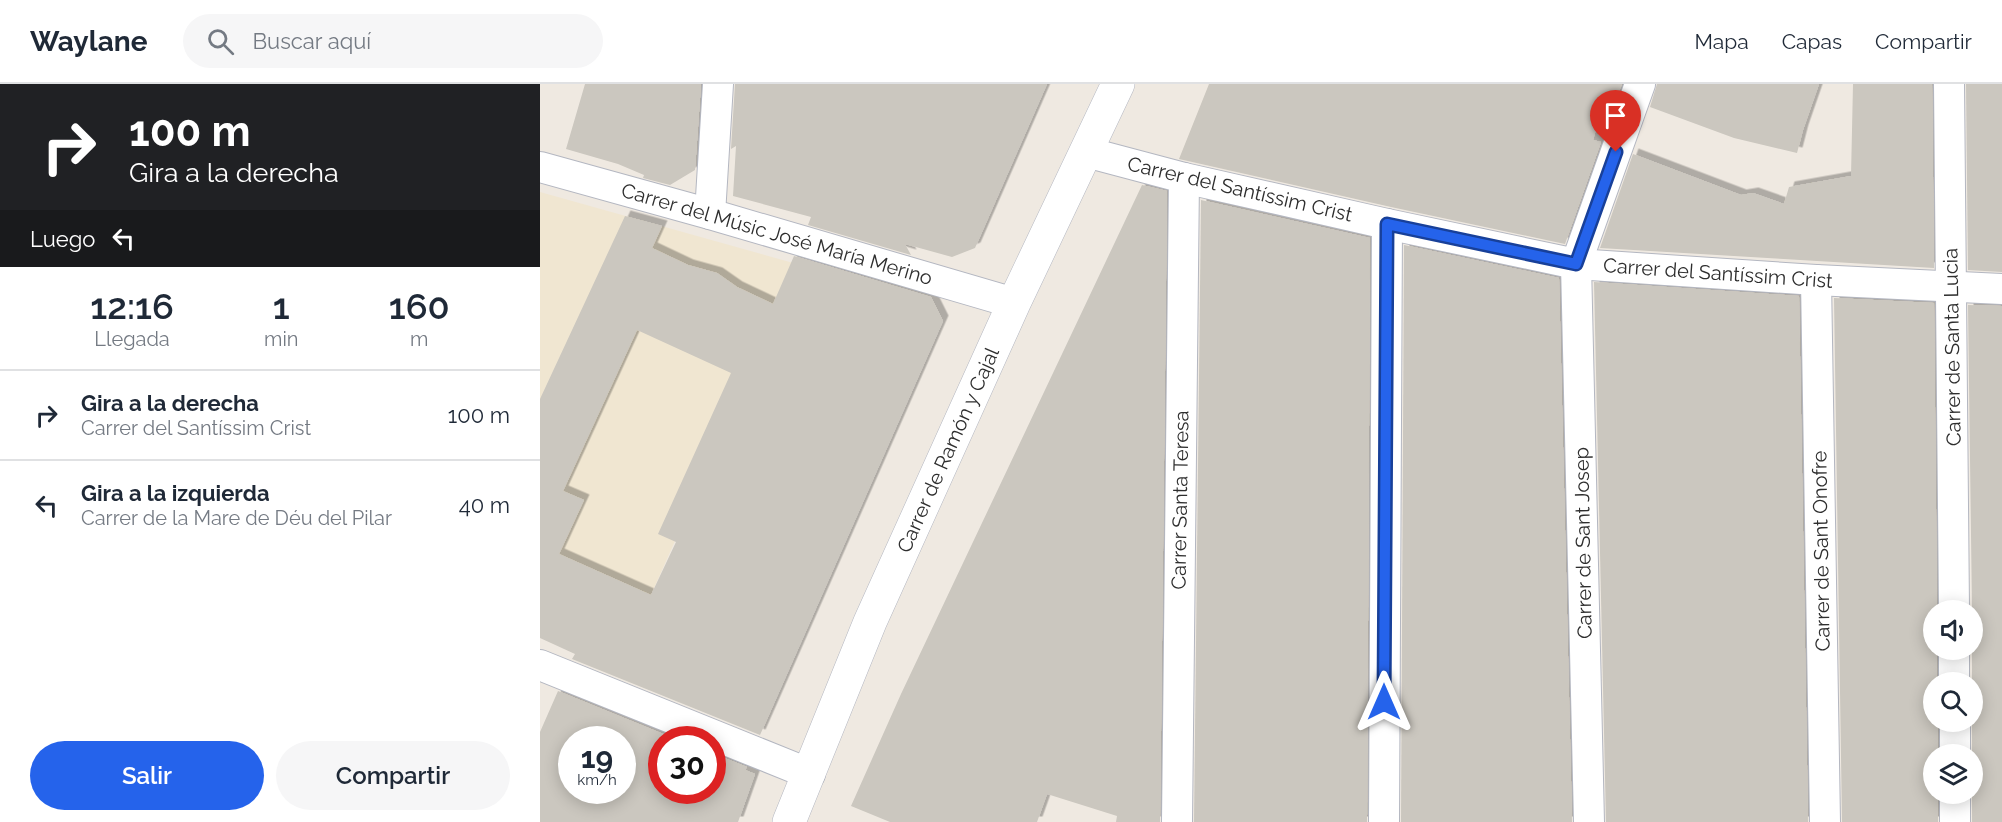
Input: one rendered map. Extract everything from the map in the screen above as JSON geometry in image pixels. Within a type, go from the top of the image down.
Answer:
[{"type":"street","points":[[710,214],[718,84]]},
{"type":"street","name":"Carrer de Ramón y Cajal","points":[[789,822],[870,622],[1014,303],[1118,84]]},
{"type":"street","points":[[1576,264],[1640,84]]},
{"type":"street","name":"Carrer de Santa Lucia","points":[[1948,84],[1954,600]]},
{"type":"street","name":"Carrer del Santíssim Crist","points":[[1086,152],[1184,178],[1576,264],[2002,290]]},
{"type":"street","name":"Carrer del Músic José María Merino","points":[[540,167],[1014,303]]},
{"type":"street","name":"Carrer Santa Teresa","points":[[1177,822],[1184,178]]},
{"type":"street","points":[[1384,822],[1387,224]]},
{"type":"street","name":"Carrer de Sant Josep","points":[[1576,264],[1589,822]]},
{"type":"street","name":"Carrer de Sant Onofre","points":[[1816,280],[1825,822]]},
{"type":"street","points":[[540,665],[810,774]]},
{"type":"street","points":[[1955,804],[1955,822]]},
{"type":"shaded area","points":[[540,192],[829,273],[683,523],[651,595],[540,601]]},
{"type":"building","points":[[585,84],[701,84],[695,170],[670,185],[643,178],[644,175],[618,164],[566,149]]},
{"type":"building","points":[[735,84],[1047,84],[975,248],[952,257],[905,244],[911,255],[808,225],[811,217],[733,196],[736,146],[731,149]]},
{"type":"building","points":[[1209,84],[1622,84],[1612,110],[1602,108],[1593,140],[1601,142],[1565,244],[1179,159]]},
{"type":"building","points":[[1657,84],[1819,84],[1797,153],[1734,138],[1650,107]]},
{"type":"building","points":[[1853,84],[1932,84],[1934,268],[1600,248],[1633,154],[1741,195],[1753,193],[1784,204],[1789,187],[1851,176]]},
{"type":"building","points":[[1966,84],[2002,84],[2002,272],[1968,270]]},
{"type":"building","points":[[1142,185],[1167,191],[1160,822],[1116,822],[1117,816],[1047,794],[1037,822],[890,822],[851,806],[901,694]]},
{"type":"building","points":[[1201,200],[1370,238],[1367,822],[1194,822]]},
{"type":"building","points":[[625,216],[662,226],[652,248],[688,265],[717,273],[737,287],[773,304],[794,256],[931,297],[943,321],[760,735],[572,659],[575,654],[540,638],[540,399]],"holes":[[[637,330],[731,373],[658,534],[676,542],[651,595],[559,554],[584,500],[563,491]]]},
{"type":"building","points":[[1404,245],[1559,278],[1572,822],[1401,822]]},
{"type":"building","points":[[1594,282],[1799,296],[1808,822],[1606,822]]},
{"type":"building","points":[[1834,298],[1934,303],[1937,600],[1923,600],[1923,660],[1937,660],[1937,672],[1923,672],[1923,732],[1938,732],[1938,744],[1923,744],[1923,804],[1938,804],[1938,822],[1842,822]]},
{"type":"building","points":[[1968,305],[2002,306],[2002,822],[1972,822],[1972,804],[1983,804],[1983,744],[1972,744],[1972,732],[1983,732],[1983,672],[1972,672],[1972,660],[1983,660],[1983,600],[1972,600]]},
{"type":"building","points":[[558,691],[648,728],[648,804],[726,804],[726,759],[747,767],[745,770],[755,774],[738,822],[540,822],[540,732]]},
{"type":"route","points":[[1384,702],[1387,224],[1576,264],[1616,152]]}]
